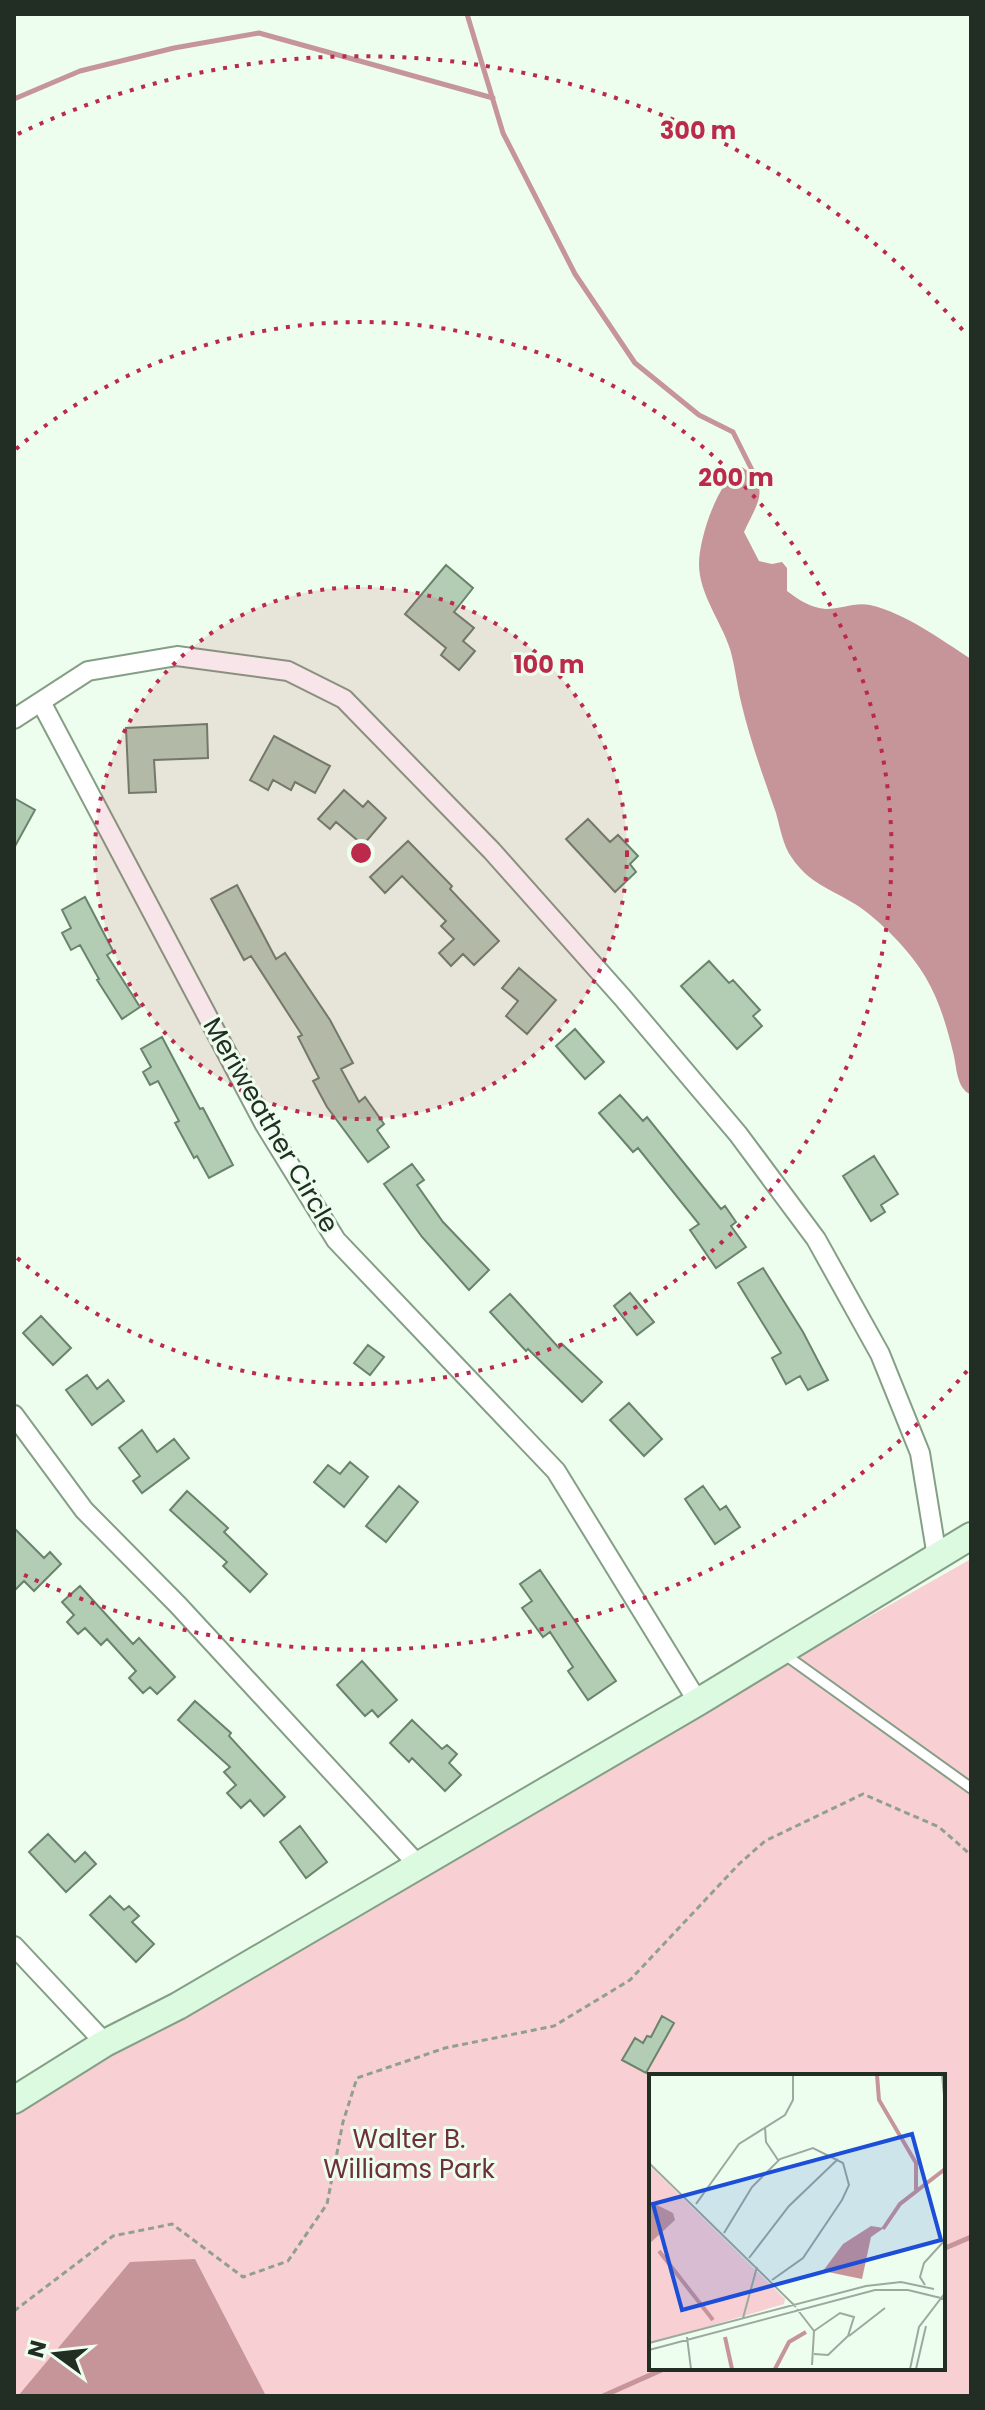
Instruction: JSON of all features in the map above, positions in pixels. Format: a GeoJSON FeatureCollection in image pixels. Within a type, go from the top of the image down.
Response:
{"type":"FeatureCollection","features":[{"type":"Feature","properties":{"kind":"main road"},"geometry":{"type":"LineString","coordinates":[[14,2100],[105,2043],[178,2006],[698,1702],[971,1536]]}},
{"type":"Feature","properties":{"kind":"street"},"geometry":{"type":"LineString","coordinates":[[14,719],[88,671],[177,656],[288,671],[344,699],[492,851],[622,997],[738,1134],[816,1239],[880,1354],[920,1453],[937,1557]]}},
{"type":"Feature","properties":{"kind":"street","name":"Meriweather Circle"},"geometry":{"type":"LineString","coordinates":[[41,702],[265,1125],[336,1240],[556,1471],[698,1702]]}},
{"type":"Feature","properties":{"kind":"street"},"geometry":{"type":"LineString","coordinates":[[14,1415],[84,1510],[178,1605],[419,1866]]}},
{"type":"Feature","properties":{"kind":"street"},"geometry":{"type":"LineString","coordinates":[[14,1946],[105,2043]]}},
{"type":"Feature","properties":{"kind":"lane"},"geometry":{"type":"LineString","coordinates":[[781,1652],[971,1788]]}},
{"type":"Feature","properties":{"kind":"path"},"geometry":{"type":"LineString","coordinates":[[14,2311],[113,2236],[172,2224],[243,2277],[288,2261],[327,2204],[343,2122],[357,2078],[445,2048],[554,2026],[630,1980],[739,1864],[765,1841],[863,1794],[939,1827],[971,1855]]}},
{"type":"Feature","properties":{"kind":"green space","name":"Walter B. Williams Park"},"geometry":{"type":"Polygon","coordinates":[[[971,1559],[971,2396],[14,2396],[14,2101],[971,1559]]]}},
{"type":"Feature","properties":{"kind":"shaded area"},"geometry":{"type":"Polygon","coordinates":[[[742,467],[751,474],[759,489],[757,505],[744,532],[759,561],[772,564],[782,562],[787,568],[787,591],[805,603],[821,608],[864,604],[884,609],[923,628],[971,659],[971,1095],[958,1079],[948,1033],[935,995],[912,958],[864,910],[806,874],[792,858],[784,842],[748,730],[730,649],[706,597],[700,575],[700,553],[706,525],[725,484],[742,467]]]}},
{"type":"Feature","properties":{"kind":"shaded area"},"geometry":{"type":"Polygon","coordinates":[[[195,2259],[266,2396],[18,2396],[130,2262],[195,2259]]]}},
{"type":"Feature","properties":{"kind":"building"},"geometry":{"type":"Polygon","coordinates":[[[446,565],[473,588],[454,612],[474,628],[463,641],[475,651],[459,670],[441,655],[446,648],[405,614],[446,565]]]}},
{"type":"Feature","properties":{"kind":"building"},"geometry":{"type":"Polygon","coordinates":[[[207,724],[208,758],[154,760],[156,792],[129,793],[126,728],[207,724]]]}},
{"type":"Feature","properties":{"kind":"building"},"geometry":{"type":"Polygon","coordinates":[[[274,736],[330,766],[315,793],[295,782],[291,790],[273,780],[268,790],[250,780],[274,736]]]}},
{"type":"Feature","properties":{"kind":"building"},"geometry":{"type":"Polygon","coordinates":[[[344,790],[363,807],[368,801],[386,818],[363,845],[336,822],[330,829],[318,819],[344,790]]]}},
{"type":"Feature","properties":{"kind":"building"},"geometry":{"type":"Polygon","coordinates":[[[14,798],[35,810],[14,848],[14,798]]]}},
{"type":"Feature","properties":{"kind":"building"},"geometry":{"type":"Polygon","coordinates":[[[588,819],[610,842],[618,835],[638,856],[630,864],[636,872],[615,892],[566,839],[588,819]]]}},
{"type":"Feature","properties":{"kind":"building"},"geometry":{"type":"Polygon","coordinates":[[[408,841],[499,941],[474,965],[463,954],[451,966],[439,953],[454,939],[441,926],[446,921],[402,876],[385,893],[370,877],[408,841]]]}},
{"type":"Feature","properties":{"kind":"building"},"geometry":{"type":"Polygon","coordinates":[[[237,885],[276,959],[285,953],[330,1020],[353,1063],[341,1069],[359,1102],[365,1097],[384,1124],[377,1130],[389,1147],[368,1162],[327,1107],[313,1081],[319,1078],[298,1037],[302,1035],[251,956],[244,960],[211,899],[237,885]]]}},
{"type":"Feature","properties":{"kind":"building"},"geometry":{"type":"Polygon","coordinates":[[[85,897],[113,951],[107,955],[140,1007],[122,1019],[97,980],[80,945],[71,950],[62,933],[71,928],[62,910],[85,897]]]}},
{"type":"Feature","properties":{"kind":"building"},"geometry":{"type":"Polygon","coordinates":[[[709,961],[729,983],[733,980],[760,1010],[753,1016],[762,1026],[737,1049],[681,986],[709,961]]]}},
{"type":"Feature","properties":{"kind":"building"},"geometry":{"type":"Polygon","coordinates":[[[519,968],[556,1000],[527,1034],[506,1016],[518,1001],[502,988],[519,968]]]}},
{"type":"Feature","properties":{"kind":"building"},"geometry":{"type":"Polygon","coordinates":[[[575,1029],[604,1062],[585,1079],[556,1046],[575,1029]]]}},
{"type":"Feature","properties":{"kind":"building"},"geometry":{"type":"Polygon","coordinates":[[[162,1037],[233,1165],[209,1178],[175,1123],[179,1121],[158,1081],[150,1085],[143,1072],[151,1067],[141,1049],[162,1037]]]}},
{"type":"Feature","properties":{"kind":"building"},"geometry":{"type":"Polygon","coordinates":[[[620,1095],[643,1121],[647,1117],[721,1209],[725,1206],[736,1222],[731,1226],[746,1247],[716,1268],[690,1230],[699,1224],[638,1148],[633,1152],[599,1113],[620,1095]]]}},
{"type":"Feature","properties":{"kind":"building"},"geometry":{"type":"Polygon","coordinates":[[[874,1156],[898,1194],[881,1205],[885,1212],[871,1221],[843,1176],[874,1156]]]}},
{"type":"Feature","properties":{"kind":"building"},"geometry":{"type":"Polygon","coordinates":[[[412,1164],[424,1180],[417,1185],[443,1222],[489,1270],[469,1290],[422,1237],[384,1184],[412,1164]]]}},
{"type":"Feature","properties":{"kind":"building"},"geometry":{"type":"Polygon","coordinates":[[[763,1268],[803,1332],[828,1380],[808,1390],[800,1376],[786,1384],[772,1358],[781,1353],[738,1283],[763,1268]]]}},
{"type":"Feature","properties":{"kind":"building"},"geometry":{"type":"Polygon","coordinates":[[[630,1293],[654,1322],[637,1335],[614,1306],[630,1293]]]}},
{"type":"Feature","properties":{"kind":"building"},"geometry":{"type":"Polygon","coordinates":[[[510,1294],[559,1348],[562,1344],[602,1382],[582,1402],[528,1349],[526,1351],[490,1312],[510,1294]]]}},
{"type":"Feature","properties":{"kind":"building"},"geometry":{"type":"Polygon","coordinates":[[[41,1316],[71,1348],[53,1365],[23,1333],[41,1316]]]}},
{"type":"Feature","properties":{"kind":"building"},"geometry":{"type":"Polygon","coordinates":[[[368,1345],[384,1357],[370,1375],[354,1363],[368,1345]]]}},
{"type":"Feature","properties":{"kind":"building"},"geometry":{"type":"Polygon","coordinates":[[[87,1375],[97,1389],[108,1380],[124,1401],[92,1425],[66,1390],[87,1375]]]}},
{"type":"Feature","properties":{"kind":"building"},"geometry":{"type":"Polygon","coordinates":[[[629,1403],[662,1439],[644,1456],[610,1420],[629,1403]]]}},
{"type":"Feature","properties":{"kind":"building"},"geometry":{"type":"Polygon","coordinates":[[[142,1430],[157,1452],[174,1439],[189,1458],[142,1493],[133,1481],[140,1476],[119,1448],[142,1430]]]}},
{"type":"Feature","properties":{"kind":"building"},"geometry":{"type":"Polygon","coordinates":[[[350,1462],[368,1477],[344,1507],[314,1482],[328,1465],[340,1474],[350,1462]]]}},
{"type":"Feature","properties":{"kind":"building"},"geometry":{"type":"Polygon","coordinates":[[[399,1486],[418,1502],[386,1542],[366,1526],[399,1486]]]}},
{"type":"Feature","properties":{"kind":"building"},"geometry":{"type":"Polygon","coordinates":[[[703,1486],[720,1510],[726,1506],[740,1527],[715,1544],[685,1499],[703,1486]]]}},
{"type":"Feature","properties":{"kind":"building"},"geometry":{"type":"Polygon","coordinates":[[[187,1491],[228,1528],[224,1532],[267,1574],[250,1592],[223,1566],[227,1562],[170,1510],[187,1491]]]}},
{"type":"Feature","properties":{"kind":"building"},"geometry":{"type":"Polygon","coordinates":[[[14,1528],[44,1558],[50,1552],[61,1564],[34,1591],[24,1581],[14,1591],[14,1528]]]}},
{"type":"Feature","properties":{"kind":"building"},"geometry":{"type":"Polygon","coordinates":[[[540,1570],[616,1681],[588,1700],[568,1671],[573,1667],[550,1632],[543,1637],[522,1608],[532,1601],[520,1584],[540,1570]]]}},
{"type":"Feature","properties":{"kind":"building"},"geometry":{"type":"Polygon","coordinates":[[[80,1586],[133,1644],[139,1638],[175,1677],[157,1694],[150,1687],[143,1693],[129,1678],[136,1671],[107,1639],[101,1645],[85,1628],[78,1634],[67,1622],[74,1615],[62,1602],[80,1586]]]}},
{"type":"Feature","properties":{"kind":"building"},"geometry":{"type":"Polygon","coordinates":[[[362,1661],[397,1700],[378,1717],[372,1710],[365,1716],[337,1685],[362,1661]]]}},
{"type":"Feature","properties":{"kind":"building"},"geometry":{"type":"Polygon","coordinates":[[[195,1701],[231,1733],[229,1736],[285,1797],[264,1816],[250,1800],[241,1808],[227,1793],[236,1785],[224,1772],[230,1767],[178,1720],[195,1701]]]}},
{"type":"Feature","properties":{"kind":"building"},"geometry":{"type":"Polygon","coordinates":[[[412,1720],[442,1749],[447,1745],[457,1754],[449,1763],[461,1775],[445,1791],[412,1758],[409,1762],[390,1743],[412,1720]]]}},
{"type":"Feature","properties":{"kind":"building"},"geometry":{"type":"Polygon","coordinates":[[[300,1826],[327,1862],[306,1878],[280,1842],[300,1826]]]}},
{"type":"Feature","properties":{"kind":"building"},"geometry":{"type":"Polygon","coordinates":[[[48,1834],[75,1862],[85,1852],[96,1864],[66,1892],[29,1852],[48,1834]]]}},
{"type":"Feature","properties":{"kind":"building"},"geometry":{"type":"Polygon","coordinates":[[[110,1896],[124,1910],[129,1906],[139,1916],[132,1922],[154,1944],[136,1962],[90,1915],[110,1896]]]}},
{"type":"Feature","properties":{"kind":"building"},"geometry":{"type":"Polygon","coordinates":[[[662,2016],[674,2023],[646,2073],[622,2060],[635,2038],[643,2043],[647,2036],[651,2037],[662,2016]]]}},
{"type":"Feature","properties":{"kind":"waterway"},"geometry":{"type":"LineString","coordinates":[[467,14],[503,133],[575,274],[635,363],[699,415],[733,432],[755,476]]}},
{"type":"Feature","properties":{"kind":"waterway"},"geometry":{"type":"LineString","coordinates":[[14,99],[80,71],[174,48],[259,33],[493,98]]}},
{"type":"Feature","properties":{"kind":"waterway"},"geometry":{"type":"LineString","coordinates":[[945,2248],[971,2237]]}},
{"type":"Feature","properties":{"kind":"waterway"},"geometry":{"type":"LineString","coordinates":[[603,2396],[662,2370]]}}]}
